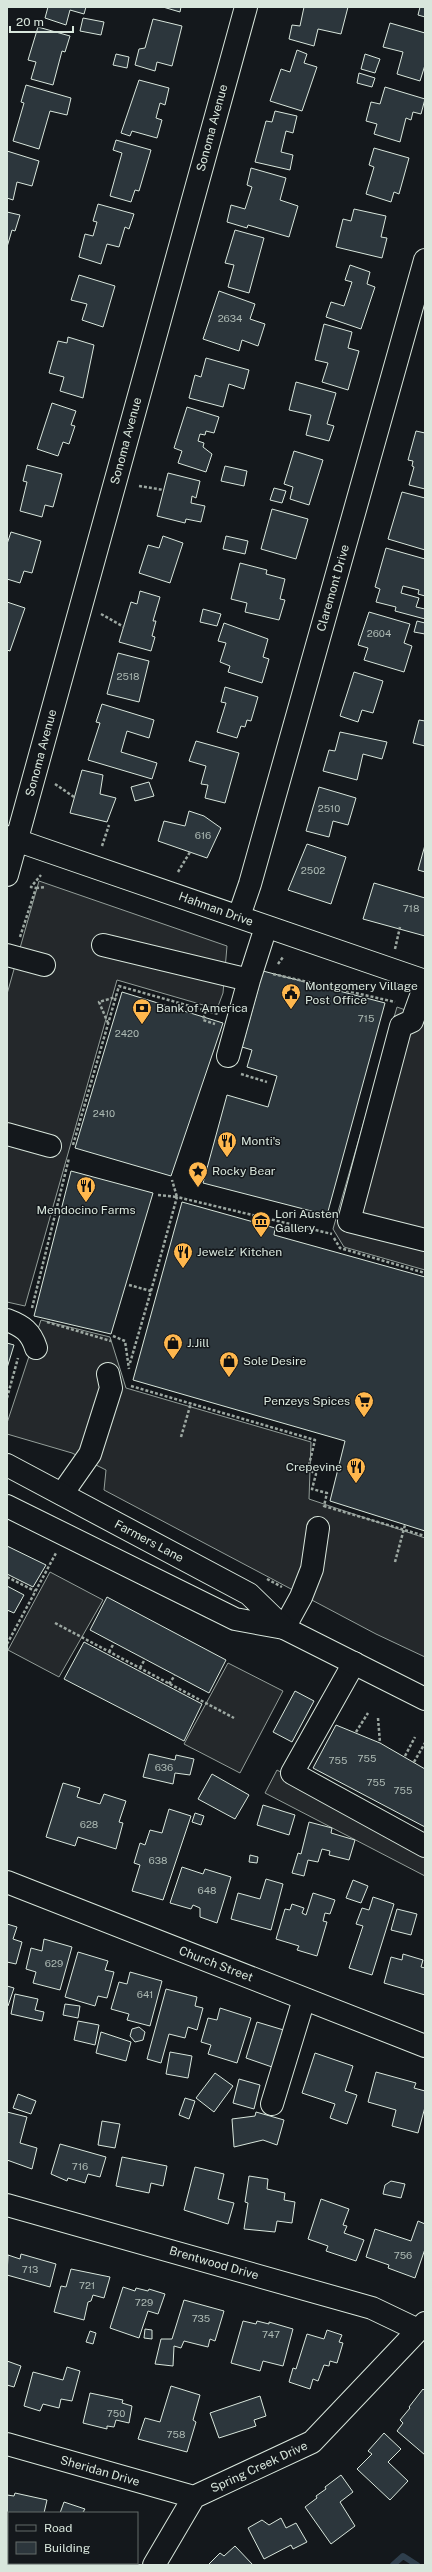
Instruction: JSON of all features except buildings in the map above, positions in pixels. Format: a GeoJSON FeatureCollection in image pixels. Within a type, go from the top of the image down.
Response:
{"type":"FeatureCollection","features":[{"type":"Feature","properties":{"kind":"street","name":"Sonoma Avenue"},"geometry":{"type":"LineString","coordinates":[[7,875],[12,839],[246,7]]}},
{"type":"Feature","properties":{"kind":"street","name":"Claremont Drive"},"geometry":{"type":"LineString","coordinates":[[239,916],[250,884],[425,260]]}},
{"type":"Feature","properties":{"kind":"street","name":"Hahman Drive"},"geometry":{"type":"LineString","coordinates":[[12,839],[425,981]]}},
{"type":"Feature","properties":{"kind":"street"},"geometry":{"type":"LineString","coordinates":[[233,1064],[259,981],[266,927]]}},
{"type":"Feature","properties":{"kind":"street"},"geometry":{"type":"LineString","coordinates":[[103,945],[259,981]]}},
{"type":"Feature","properties":{"kind":"street"},"geometry":{"type":"LineString","coordinates":[[10,956],[44,965]]}},
{"type":"Feature","properties":{"kind":"street"},"geometry":{"type":"LineString","coordinates":[[425,985],[418,1023],[401,1026],[341,1228],[396,1233],[425,1240]]}},
{"type":"Feature","properties":{"kind":"street"},"geometry":{"type":"LineString","coordinates":[[7,1134],[50,1146]]}},
{"type":"Feature","properties":{"kind":"street"},"geometry":{"type":"LineString","coordinates":[[7,1320],[24,1327],[33,1338],[36,1348]]}},
{"type":"Feature","properties":{"kind":"street"},"geometry":{"type":"LineString","coordinates":[[62,1494],[90,1454],[96,1431],[111,1388],[108,1374]]}},
{"type":"Feature","properties":{"kind":"street","name":"Farmers Lane"},"geometry":{"type":"LineString","coordinates":[[7,1465],[249,1594],[284,1628]]}},
{"type":"Feature","properties":{"kind":"street","name":"Farmers Lane"},"geometry":{"type":"LineString","coordinates":[[7,1506],[235,1619],[284,1628],[425,1699]]}},
{"type":"Feature","properties":{"kind":"street"},"geometry":{"type":"LineString","coordinates":[[284,1628],[301,1597],[312,1569],[318,1528]]}},
{"type":"Feature","properties":{"kind":"street"},"geometry":{"type":"LineString","coordinates":[[354,1663],[292,1773],[425,1846]]}},
{"type":"Feature","properties":{"kind":"street","name":"Church Street"},"geometry":{"type":"LineString","coordinates":[[7,1882],[425,2046]]}},
{"type":"Feature","properties":{"kind":"street"},"geometry":{"type":"LineString","coordinates":[[272,2104],[304,1999]]}},
{"type":"Feature","properties":{"kind":"street","name":"Brentwood Drive"},"geometry":{"type":"LineString","coordinates":[[7,2205],[372,2308],[422,2326]]}},
{"type":"Feature","properties":{"kind":"street","name":"Spring Creek Drive"},"geometry":{"type":"LineString","coordinates":[[194,2497],[312,2442],[422,2326]]}},
{"type":"Feature","properties":{"kind":"street","name":"Sheridan Drive"},"geometry":{"type":"LineString","coordinates":[[7,2444],[194,2497]]}},
{"type":"Feature","properties":{"kind":"street"},"geometry":{"type":"LineString","coordinates":[[154,2565],[194,2497]]}},
{"type":"Feature","properties":{"kind":"path"},"geometry":{"type":"LineString","coordinates":[[139,486],[164,490]]}},
{"type":"Feature","properties":{"kind":"path"},"geometry":{"type":"LineString","coordinates":[[100,614],[124,627]]}},
{"type":"Feature","properties":{"kind":"path"},"geometry":{"type":"LineString","coordinates":[[54,784],[74,797]]}},
{"type":"Feature","properties":{"kind":"path"},"geometry":{"type":"LineString","coordinates":[[102,846],[108,825]]}},
{"type":"Feature","properties":{"kind":"path"},"geometry":{"type":"LineString","coordinates":[[178,872],[190,852]]}},
{"type":"Feature","properties":{"kind":"path"},"geometry":{"type":"LineString","coordinates":[[41,875],[31,887],[46,887]]}},
{"type":"Feature","properties":{"kind":"path"},"geometry":{"type":"LineString","coordinates":[[10,956],[36,888]]}},
{"type":"Feature","properties":{"kind":"path"},"geometry":{"type":"LineString","coordinates":[[259,981],[272,974],[396,1002]]}},
{"type":"Feature","properties":{"kind":"path"},"geometry":{"type":"LineString","coordinates":[[32,1309],[71,1151],[119,986],[220,1015]]}},
{"type":"Feature","properties":{"kind":"path"},"geometry":{"type":"LineString","coordinates":[[108,1024],[99,1002],[116,997]]}},
{"type":"Feature","properties":{"kind":"path"},"geometry":{"type":"LineString","coordinates":[[208,1006],[203,1020],[216,1024]]}},
{"type":"Feature","properties":{"kind":"path"},"geometry":{"type":"LineString","coordinates":[[233,1064],[267,1082]]}},
{"type":"Feature","properties":{"kind":"path"},"geometry":{"type":"LineString","coordinates":[[129,1371],[177,1197],[172,1180]]}},
{"type":"Feature","properties":{"kind":"path"},"geometry":{"type":"LineString","coordinates":[[158,1195],[177,1197],[341,1228]]}},
{"type":"Feature","properties":{"kind":"path"},"geometry":{"type":"LineString","coordinates":[[129,1285],[151,1291]]}},
{"type":"Feature","properties":{"kind":"path"},"geometry":{"type":"LineString","coordinates":[[41,1320],[111,1341]]}},
{"type":"Feature","properties":{"kind":"path"},"geometry":{"type":"LineString","coordinates":[[113,1336],[125,1341],[130,1364]]}},
{"type":"Feature","properties":{"kind":"path"},"geometry":{"type":"LineString","coordinates":[[7,1398],[14,1372]]}},
{"type":"Feature","properties":{"kind":"path"},"geometry":{"type":"LineString","coordinates":[[126,1384],[315,1440],[308,1470],[316,1474],[312,1489],[327,1494],[324,1506],[425,1536]]}},
{"type":"Feature","properties":{"kind":"path"},"geometry":{"type":"LineString","coordinates":[[181,1437],[191,1404]]}},
{"type":"Feature","properties":{"kind":"path"},"geometry":{"type":"LineString","coordinates":[[395,1562],[405,1525]]}},
{"type":"Feature","properties":{"kind":"path"},"geometry":{"type":"LineString","coordinates":[[7,1644],[57,1551]]}},
{"type":"Feature","properties":{"kind":"path"},"geometry":{"type":"LineString","coordinates":[[7,1577],[35,1591]]}},
{"type":"Feature","properties":{"kind":"path"},"geometry":{"type":"LineString","coordinates":[[55,1623],[234,1718]]}},
{"type":"Feature","properties":{"kind":"path"},"geometry":{"type":"LineString","coordinates":[[110,1652],[114,1643]]}},
{"type":"Feature","properties":{"kind":"path"},"geometry":{"type":"LineString","coordinates":[[140,1668],[145,1659]]}},
{"type":"Feature","properties":{"kind":"path"},"geometry":{"type":"LineString","coordinates":[[169,1684],[175,1675]]}},
{"type":"Feature","properties":{"kind":"path"},"geometry":{"type":"LineString","coordinates":[[356,1732],[368,1713]]}},
{"type":"Feature","properties":{"kind":"path"},"geometry":{"type":"LineString","coordinates":[[378,1718],[380,1743]]}},
{"type":"Feature","properties":{"kind":"path"},"geometry":{"type":"LineString","coordinates":[[405,1756],[415,1737]]}},
{"type":"Feature","properties":{"kind":"path"},"geometry":{"type":"LineString","coordinates":[[414,1762],[425,1743]]}},
{"type":"Feature","properties":{"kind":"shaded area"},"geometry":{"type":"Polygon","coordinates":[[[39,881],[227,946],[223,993],[217,1009],[117,980],[25,1306],[7,1302],[7,994],[39,881]]]}},
{"type":"Feature","properties":{"kind":"shaded area"},"geometry":{"type":"Polygon","coordinates":[[[397,1007],[425,1017],[425,1270],[344,1247],[333,1229],[397,1007]]]}},
{"type":"Feature","properties":{"kind":"shaded area"},"geometry":{"type":"Polygon","coordinates":[[[41,1320],[110,1337],[126,1388],[311,1442],[309,1499],[425,1538],[425,1657],[376,1634],[104,1490],[106,1470],[72,1453],[7,1434],[7,1423],[41,1320]]]}},
{"type":"Feature","properties":{"kind":"shaded area"},"geometry":{"type":"Polygon","coordinates":[[[50,1572],[103,1600],[59,1677],[8,1650],[50,1572]]]}},
{"type":"Feature","properties":{"kind":"shaded area"},"geometry":{"type":"Polygon","coordinates":[[[228,1663],[283,1691],[240,1773],[184,1744],[228,1663]]]}},
{"type":"Feature","properties":{"kind":"shaded area"},"geometry":{"type":"Polygon","coordinates":[[[277,1770],[425,1851],[425,1876],[265,1793],[277,1770]]]}},
{"type":"Feature","properties":{"kind":"waterway"},"geometry":{"type":"LineString","coordinates":[[393,2565],[403,2556],[417,2565]]}},
{"type":"Feature","properties":{"kind":"place","name":"Montgomery Village Post Office"},"geometry":{"type":"Point","coordinates":[291,1010]}},
{"type":"Feature","properties":{"kind":"place","name":"Bank of America"},"geometry":{"type":"Point","coordinates":[142,1025]}},
{"type":"Feature","properties":{"kind":"place","name":"Monti's"},"geometry":{"type":"Point","coordinates":[227,1158]}},
{"type":"Feature","properties":{"kind":"place","name":"Rocky Bear"},"geometry":{"type":"Point","coordinates":[198,1188]}},
{"type":"Feature","properties":{"kind":"place","name":"Mendocino Farms"},"geometry":{"type":"Point","coordinates":[86,1203]}},
{"type":"Feature","properties":{"kind":"place","name":"Lori Austen Gallery"},"geometry":{"type":"Point","coordinates":[261,1238]}},
{"type":"Feature","properties":{"kind":"place","name":"Jewelz' Kitchen"},"geometry":{"type":"Point","coordinates":[183,1269]}},
{"type":"Feature","properties":{"kind":"place","name":"J.Jill"},"geometry":{"type":"Point","coordinates":[173,1360]}},
{"type":"Feature","properties":{"kind":"place","name":"Sole Desire"},"geometry":{"type":"Point","coordinates":[229,1378]}},
{"type":"Feature","properties":{"kind":"place","name":"Penzeys Spices"},"geometry":{"type":"Point","coordinates":[364,1418]}},
{"type":"Feature","properties":{"kind":"place","name":"Crepevine"},"geometry":{"type":"Point","coordinates":[356,1484]}}]}
